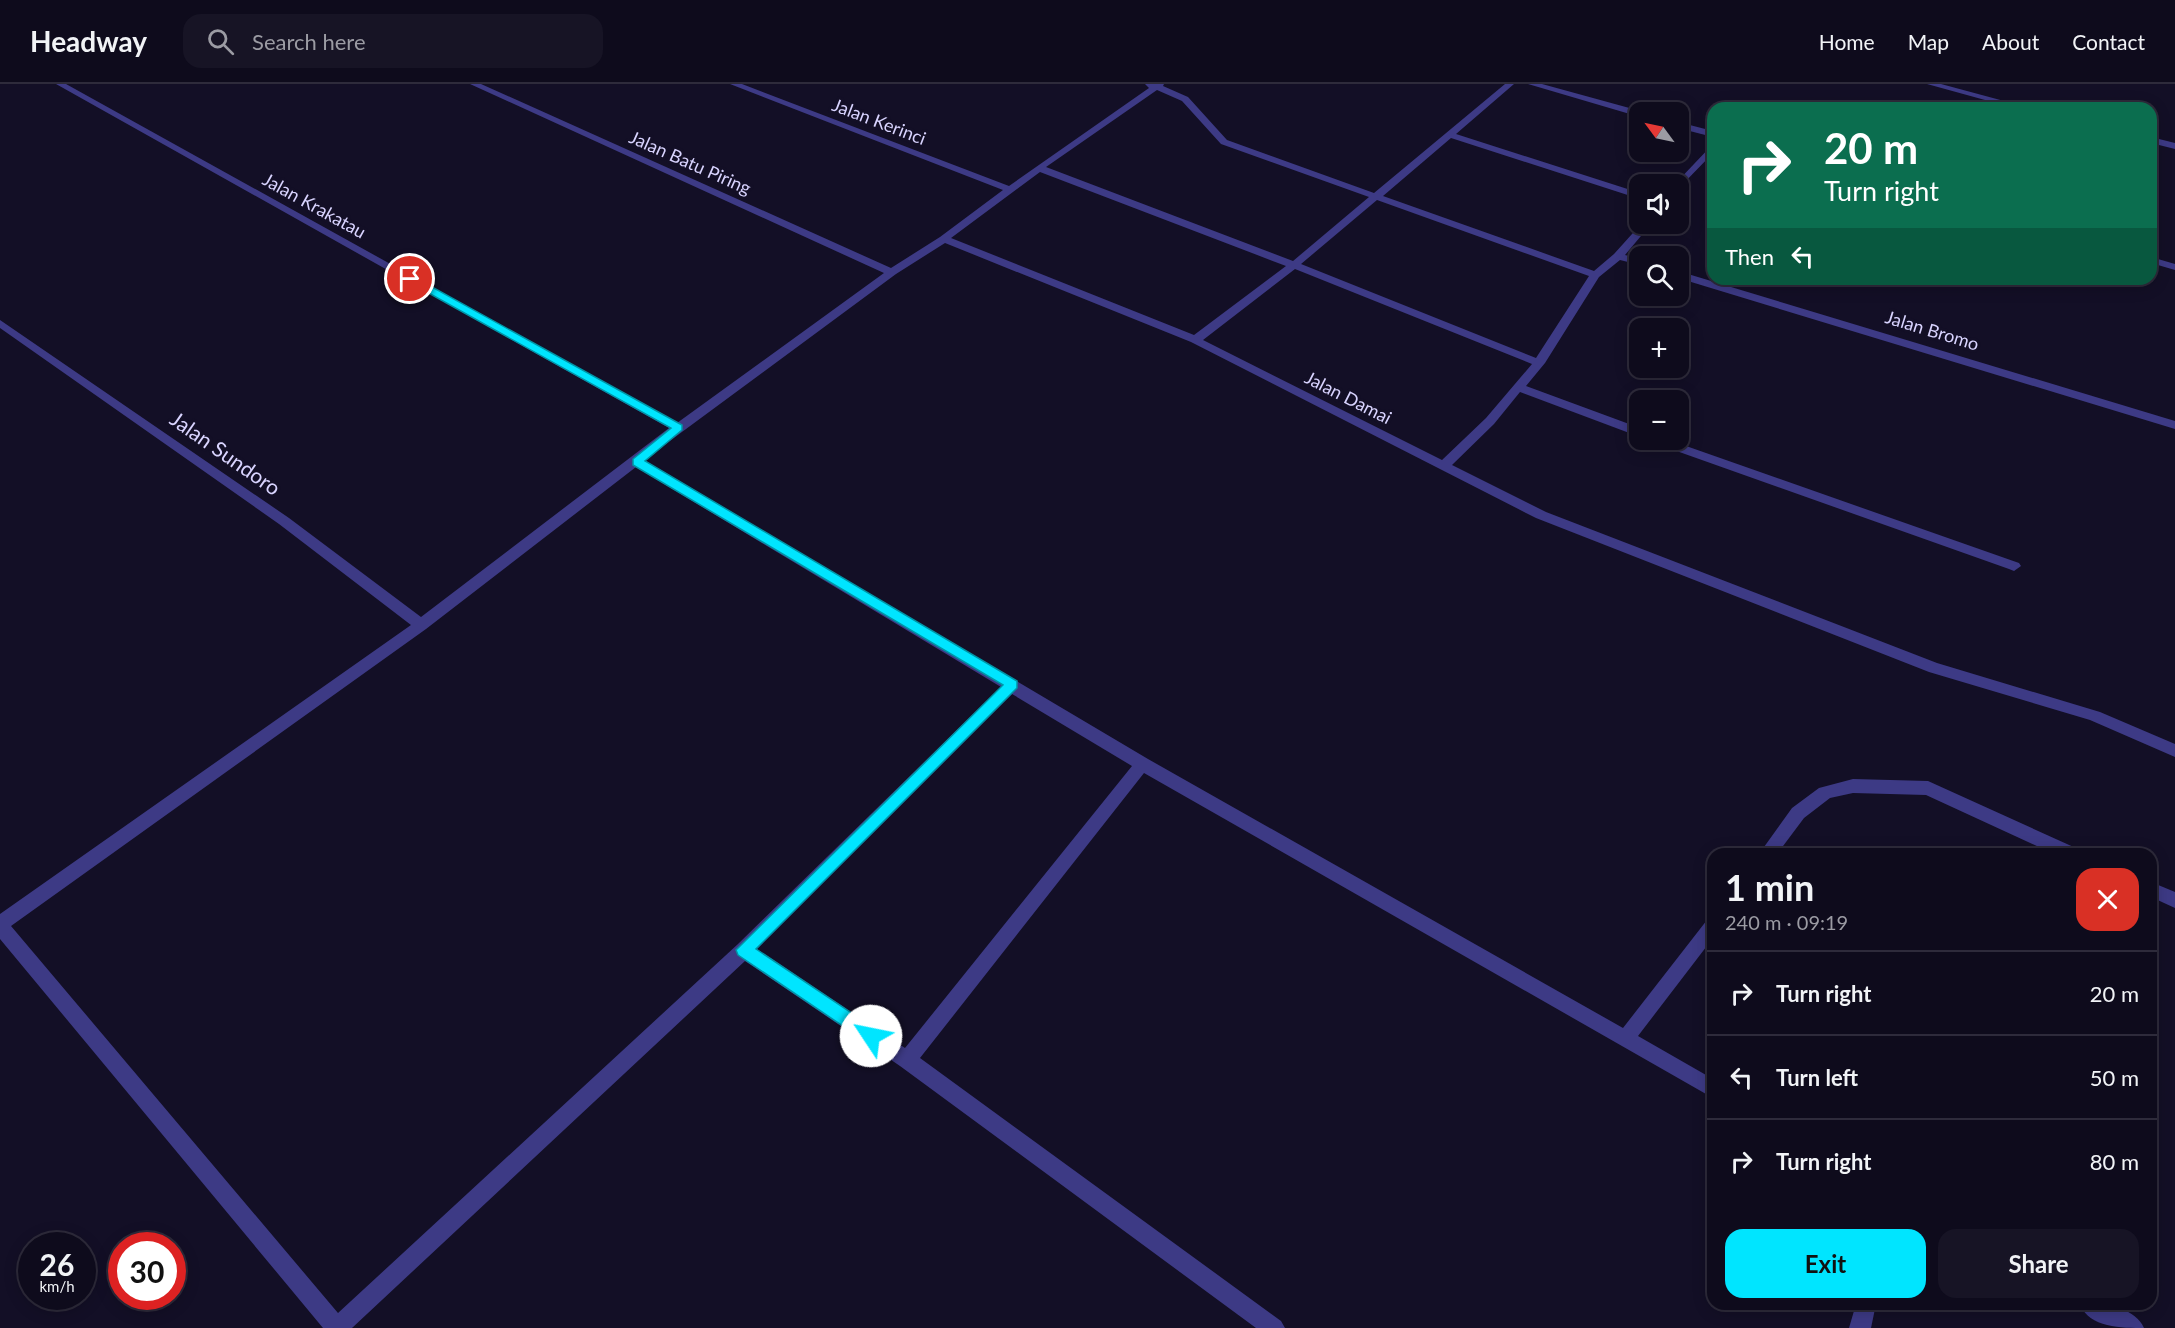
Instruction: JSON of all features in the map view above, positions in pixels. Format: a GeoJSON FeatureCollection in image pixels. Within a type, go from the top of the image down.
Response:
{"type":"FeatureCollection","features":[{"type":"Feature","properties":{"kind":"street","name":"Jalan Krakatau"},"geometry":{"type":"LineString","coordinates":[[60,84],[678,428]]}},
{"type":"Feature","properties":{"kind":"street","name":"Jalan Batu Piring"},"geometry":{"type":"LineString","coordinates":[[474,84],[892,272]]}},
{"type":"Feature","properties":{"kind":"street","name":"Jalan Kerinci"},"geometry":{"type":"LineString","coordinates":[[734,84],[1012,190]]}},
{"type":"Feature","properties":{"kind":"street"},"geometry":{"type":"LineString","coordinates":[[1195,340],[1294,265],[1510,84]]}},
{"type":"Feature","properties":{"kind":"street"},"geometry":{"type":"LineString","coordinates":[[1532,84],[1629,111]]}},
{"type":"Feature","properties":{"kind":"street"},"geometry":{"type":"LineString","coordinates":[[1931,84],[2002,102]]}},
{"type":"Feature","properties":{"kind":"street"},"geometry":{"type":"LineString","coordinates":[[1012,684],[744,950],[337,1328],[0,925],[421,625],[637,462],[678,428],[892,272],[944,239],[1012,190],[1154,85],[1187,100],[1214,135],[1224,142],[1595,275]]}},
{"type":"Feature","properties":{"kind":"street"},"geometry":{"type":"LineString","coordinates":[[1689,128],[1707,132]]}},
{"type":"Feature","properties":{"kind":"street"},"geometry":{"type":"LineString","coordinates":[[1450,135],[1629,192]]}},
{"type":"Feature","properties":{"kind":"street"},"geometry":{"type":"LineString","coordinates":[[2157,142],[2175,146]]}},
{"type":"Feature","properties":{"kind":"street"},"geometry":{"type":"LineString","coordinates":[[1689,174],[1707,154]]}},
{"type":"Feature","properties":{"kind":"street"},"geometry":{"type":"LineString","coordinates":[[1039,168],[1294,265],[1539,363]]}},
{"type":"Feature","properties":{"kind":"street"},"geometry":{"type":"LineString","coordinates":[[1442,467],[1490,421],[1539,363],[1595,275],[1618,256],[1637,234]]}},
{"type":"Feature","properties":{"kind":"street","name":"Jalan Damai"},"geometry":{"type":"LineString","coordinates":[[944,239],[1195,340],[1541,516],[1912,660],[2084,712],[2175,751]]}},
{"type":"Feature","properties":{"kind":"street"},"geometry":{"type":"LineString","coordinates":[[1618,256],[1629,259]]}},
{"type":"Feature","properties":{"kind":"street"},"geometry":{"type":"LineString","coordinates":[[2157,262],[2175,267]]}},
{"type":"Feature","properties":{"kind":"street","name":"Jalan Bromo"},"geometry":{"type":"LineString","coordinates":[[1689,277],[1707,283]]}},
{"type":"Feature","properties":{"kind":"street","name":"Jalan Bromo"},"geometry":{"type":"LineString","coordinates":[[1714,285],[2175,425]]}},
{"type":"Feature","properties":{"kind":"street","name":"Jalan Sundoro"},"geometry":{"type":"LineString","coordinates":[[0,323],[284,520],[421,625]]}},
{"type":"Feature","properties":{"kind":"street"},"geometry":{"type":"LineString","coordinates":[[1517,387],[1629,429]]}},
{"type":"Feature","properties":{"kind":"street"},"geometry":{"type":"LineString","coordinates":[[1687,450],[2014,566]]}},
{"type":"Feature","properties":{"kind":"street"},"geometry":{"type":"LineString","coordinates":[[637,462],[1012,684],[1142,764],[1707,1086]]}},
{"type":"Feature","properties":{"kind":"street"},"geometry":{"type":"LineString","coordinates":[[907,1060],[1142,764]]}},
{"type":"Feature","properties":{"kind":"street"},"geometry":{"type":"LineString","coordinates":[[1772,848],[1798,813],[1825,793],[1853,786],[1928,788],[2059,848]]}},
{"type":"Feature","properties":{"kind":"street"},"geometry":{"type":"LineString","coordinates":[[2157,892],[2175,900]]}},
{"type":"Feature","properties":{"kind":"street"},"geometry":{"type":"LineString","coordinates":[[1625,1039],[1707,932]]}},
{"type":"Feature","properties":{"kind":"street"},"geometry":{"type":"LineString","coordinates":[[744,950],[907,1060],[1274,1328]]}},
{"type":"Feature","properties":{"kind":"street"},"geometry":{"type":"LineString","coordinates":[[1860,1328],[1864,1310]]}},
{"type":"Feature","properties":{"kind":"street"},"geometry":{"type":"LineString","coordinates":[[2101,1310],[2133,1328]]}},
{"type":"Feature","properties":{"kind":"route"},"geometry":{"type":"LineString","coordinates":[[410,279],[678,428],[637,462],[1012,684],[744,950],[871,1036]]}}]}
